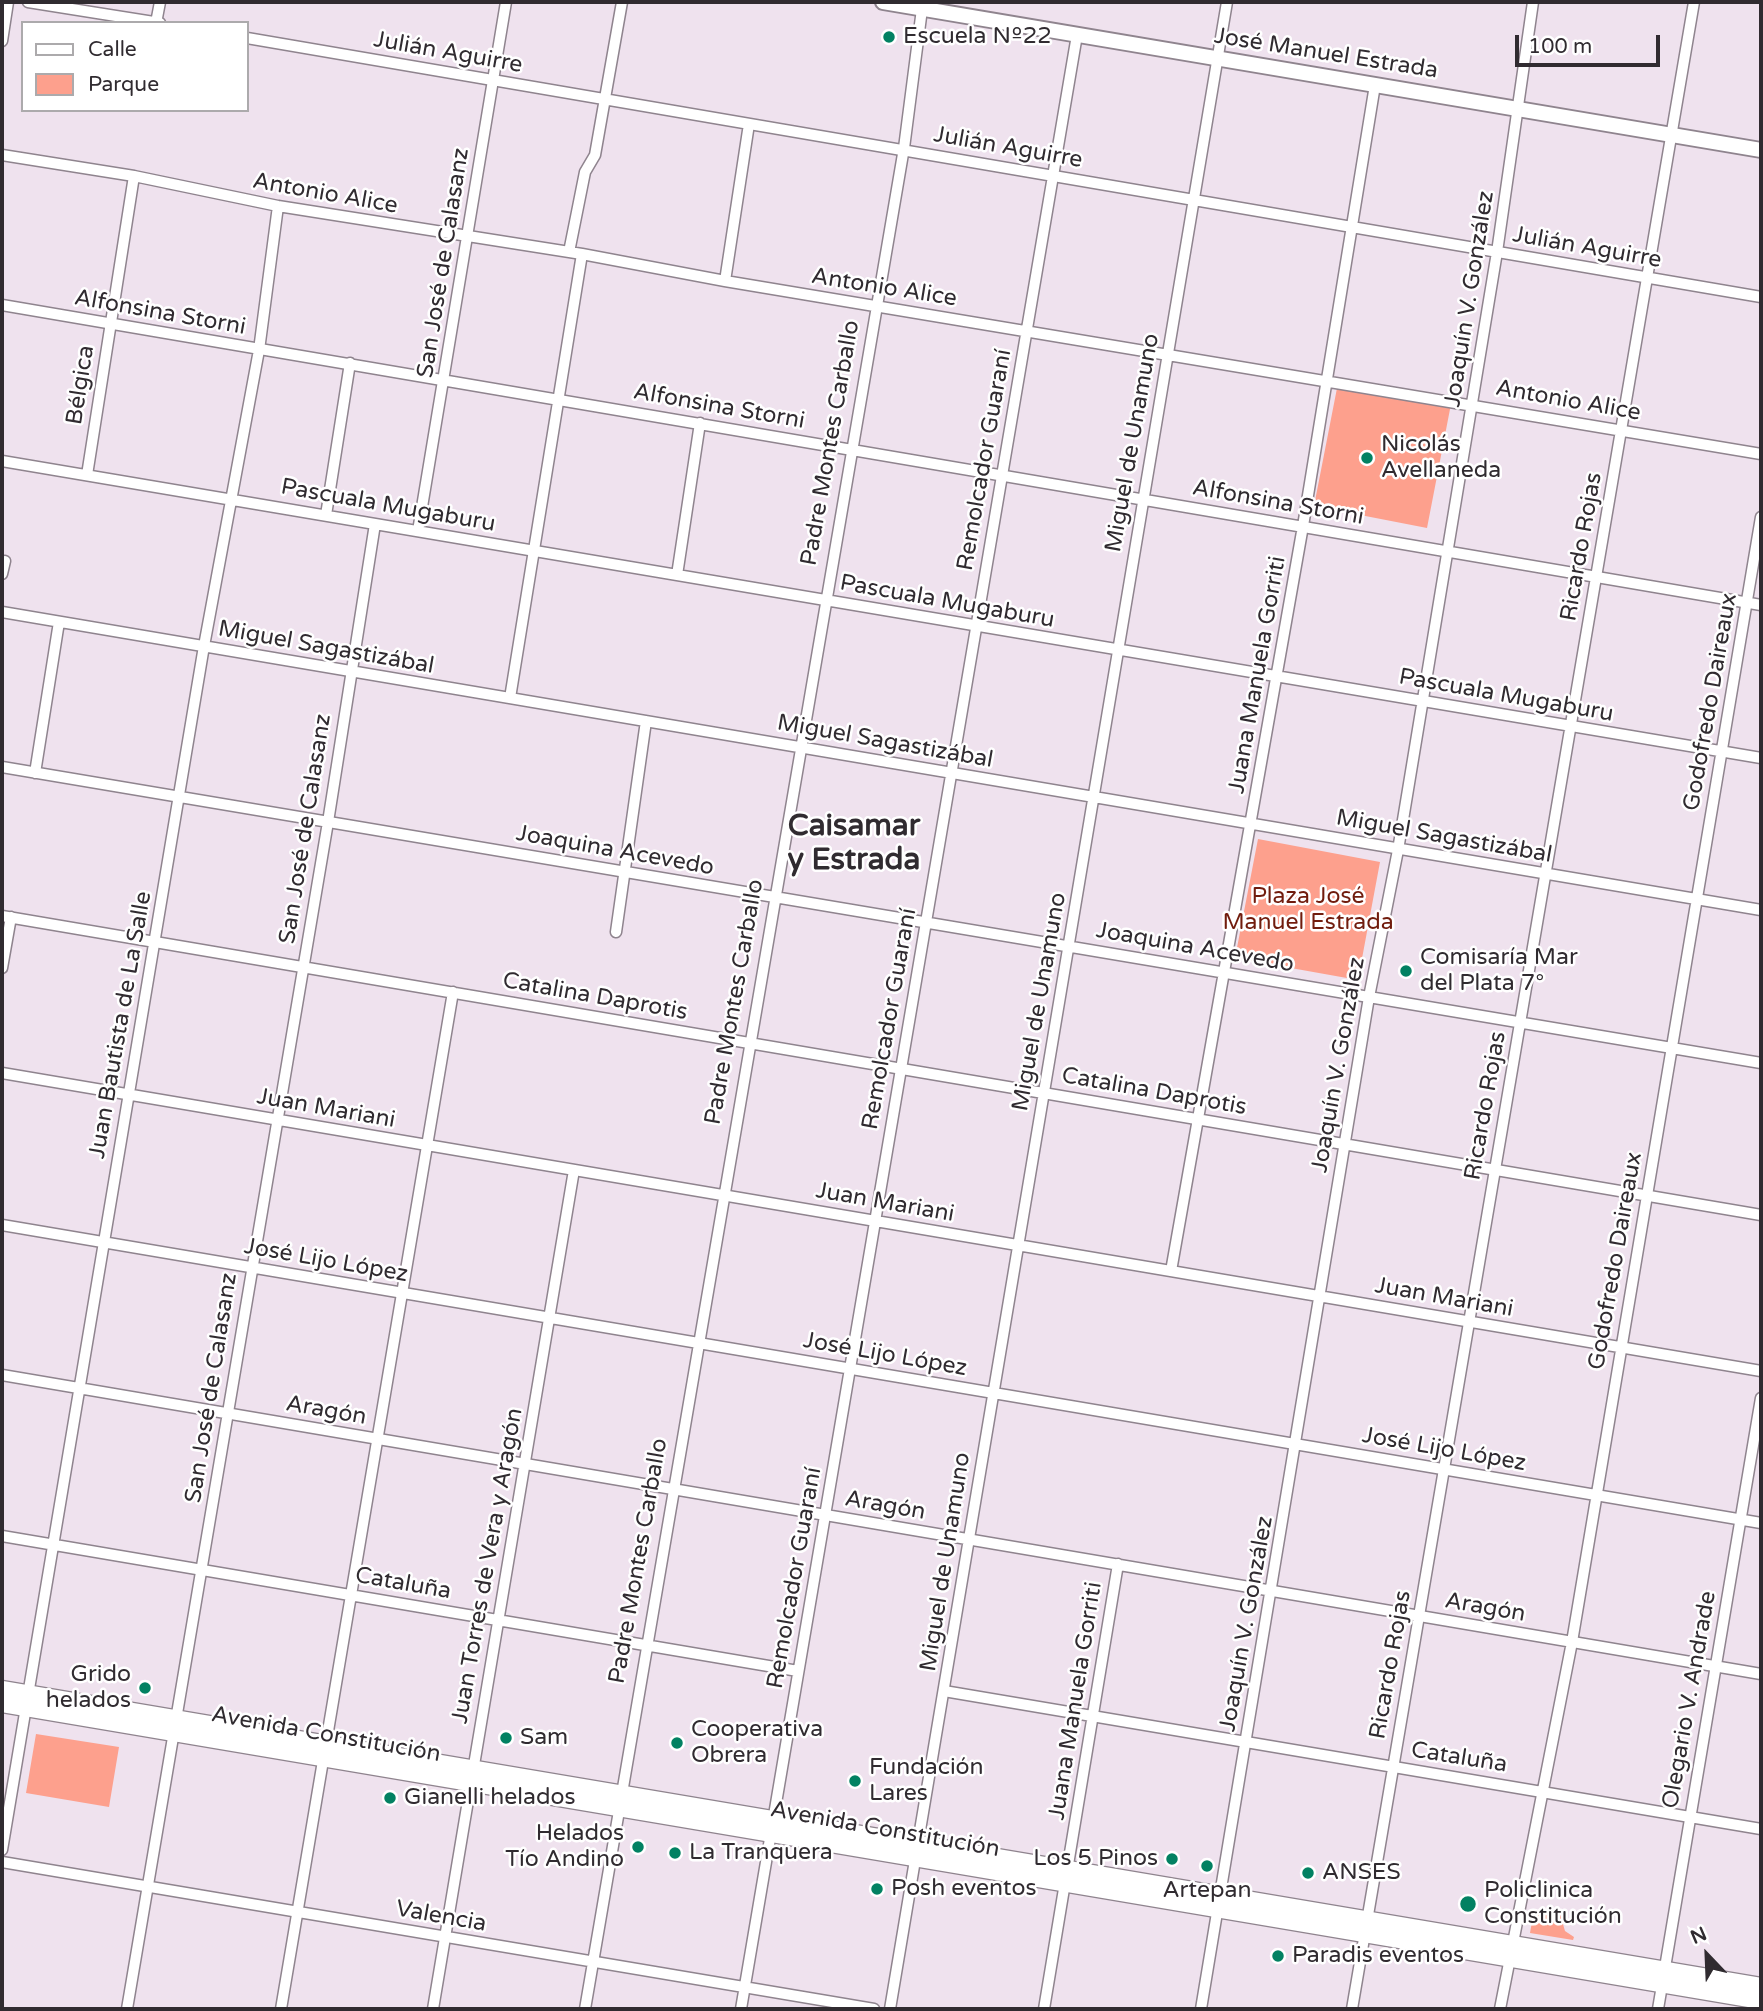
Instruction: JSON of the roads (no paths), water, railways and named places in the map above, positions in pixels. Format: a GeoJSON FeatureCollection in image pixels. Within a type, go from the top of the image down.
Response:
{"type":"FeatureCollection","features":[{"type":"Feature","properties":{"kind":"main road","name":"José Manuel Estrada"},"geometry":{"type":"LineString","coordinates":[[883,2],[922,5],[1077,35],[1761,150]]}},
{"type":"Feature","properties":{"kind":"main road","name":"Avenida Constitución"},"geometry":{"type":"LineString","coordinates":[[2,1689],[27,1701]]}},
{"type":"Feature","properties":{"kind":"main road","name":"Avenida Constitución"},"geometry":{"type":"LineString","coordinates":[[2,1703],[27,1701],[1511,1951],[1663,1977],[1761,2001]]}},
{"type":"Feature","properties":{"kind":"main road","name":"Avenida Constitución"},"geometry":{"type":"LineString","coordinates":[[1663,1977],[1761,1986]]}},
{"type":"Feature","properties":{"kind":"street"},"geometry":{"type":"LineString","coordinates":[[2,41],[8,2]]}},
{"type":"Feature","properties":{"kind":"street"},"geometry":{"type":"LineString","coordinates":[[28,2],[146,21]]}},
{"type":"Feature","properties":{"kind":"street"},"geometry":{"type":"LineString","coordinates":[[158,21],[160,2]]}},
{"type":"Feature","properties":{"kind":"street","name":"San José de Calasanz"},"geometry":{"type":"LineString","coordinates":[[418,531],[506,2]]}},
{"type":"Feature","properties":{"kind":"street"},"geometry":{"type":"LineString","coordinates":[[569,252],[584,172],[595,155],[622,2]]}},
{"type":"Feature","properties":{"kind":"street","name":"Miguel de Unamuno"},"geometry":{"type":"LineString","coordinates":[[890,2009],[1227,2]]}},
{"type":"Feature","properties":{"kind":"street","name":"Joaquín V. González"},"geometry":{"type":"LineString","coordinates":[[1201,2009],[1273,1591],[1369,997],[1398,850],[1472,404],[1519,109],[1533,2]]}},
{"type":"Feature","properties":{"kind":"street","name":"Ricardo Rojas"},"geometry":{"type":"LineString","coordinates":[[1352,2009],[1694,2]]}},
{"type":"Feature","properties":{"kind":"street","name":"Padre Montes Carballo"},"geometry":{"type":"LineString","coordinates":[[585,2009],[904,148],[922,5]]}},
{"type":"Feature","properties":{"kind":"street","name":"Remolcador Guaraní"},"geometry":{"type":"LineString","coordinates":[[741,2009],[1077,35]]}},
{"type":"Feature","properties":{"kind":"street","name":"Julián Aguirre"},"geometry":{"type":"LineString","coordinates":[[248,38],[904,148],[1761,297]]}},
{"type":"Feature","properties":{"kind":"street","name":"Juana Manuela Gorriti"},"geometry":{"type":"LineString","coordinates":[[1171,1271],[1328,381],[1375,85]]}},
{"type":"Feature","properties":{"kind":"street"},"geometry":{"type":"LineString","coordinates":[[725,281],[749,124]]}},
{"type":"Feature","properties":{"kind":"street","name":"Antonio Alice"},"geometry":{"type":"LineString","coordinates":[[2,155],[134,176],[278,206],[467,238],[582,254],[725,281],[1761,453]]}},
{"type":"Feature","properties":{"kind":"street","name":"Bélgica"},"geometry":{"type":"LineString","coordinates":[[87,475],[134,176]]}},
{"type":"Feature","properties":{"kind":"street","name":"Juan Bautista de La Salle"},"geometry":{"type":"LineString","coordinates":[[2,1850],[204,646],[258,350],[278,206]]}},
{"type":"Feature","properties":{"kind":"street"},"geometry":{"type":"LineString","coordinates":[[510,698],[582,254]]}},
{"type":"Feature","properties":{"kind":"street","name":"Alfonsina Storni"},"geometry":{"type":"LineString","coordinates":[[2,305],[1761,605]]}},
{"type":"Feature","properties":{"kind":"street"},"geometry":{"type":"LineString","coordinates":[[326,515],[350,363]]}},
{"type":"Feature","properties":{"kind":"street"},"geometry":{"type":"LineString","coordinates":[[677,575],[700,423]]}},
{"type":"Feature","properties":{"kind":"street","name":"Pascuala Mugaburu"},"geometry":{"type":"LineString","coordinates":[[2,461],[1761,758]]}},
{"type":"Feature","properties":{"kind":"street","name":"Godofredo Daireaux"},"geometry":{"type":"LineString","coordinates":[[1500,2009],[1572,1642],[1761,517]]}},
{"type":"Feature","properties":{"kind":"street","name":"San José de Calasanz"},"geometry":{"type":"LineString","coordinates":[[127,2009],[328,822],[375,524]]}},
{"type":"Feature","properties":{"kind":"street"},"geometry":{"type":"LineString","coordinates":[[2,575],[5,561]]}},
{"type":"Feature","properties":{"kind":"street","name":"Miguel Sagastizábal"},"geometry":{"type":"LineString","coordinates":[[2,612],[1761,911]]}},
{"type":"Feature","properties":{"kind":"street"},"geometry":{"type":"LineString","coordinates":[[35,773],[59,622]]}},
{"type":"Feature","properties":{"kind":"street"},"geometry":{"type":"LineString","coordinates":[[616,932],[646,721]]}},
{"type":"Feature","properties":{"kind":"street","name":"Joaquina Acevedo"},"geometry":{"type":"LineString","coordinates":[[2,767],[1761,1063]]}},
{"type":"Feature","properties":{"kind":"street"},"geometry":{"type":"LineString","coordinates":[[2,968],[6,916]]}},
{"type":"Feature","properties":{"kind":"street","name":"Catalina Daprotis"},"geometry":{"type":"LineString","coordinates":[[6,916],[1761,1215]]}},
{"type":"Feature","properties":{"kind":"street"},"geometry":{"type":"LineString","coordinates":[[281,2009],[453,992]]}},
{"type":"Feature","properties":{"kind":"street","name":"Juan Mariani"},"geometry":{"type":"LineString","coordinates":[[2,1073],[1761,1371]]}},
{"type":"Feature","properties":{"kind":"street","name":"Juan Torres de Vera y Aragón"},"geometry":{"type":"LineString","coordinates":[[433,2009],[575,1170]]}},
{"type":"Feature","properties":{"kind":"street","name":"José Lijo López"},"geometry":{"type":"LineString","coordinates":[[2,1225],[1761,1523]]}},
{"type":"Feature","properties":{"kind":"street","name":"Aragón"},"geometry":{"type":"LineString","coordinates":[[2,1375],[1761,1674]]}},
{"type":"Feature","properties":{"kind":"street","name":"Olegario V. Andrade"},"geometry":{"type":"LineString","coordinates":[[1658,2009],[1761,1398]]}},
{"type":"Feature","properties":{"kind":"street","name":"Cataluña"},"geometry":{"type":"LineString","coordinates":[[2,1536],[798,1671]]}},
{"type":"Feature","properties":{"kind":"street","name":"Juana Manuela Gorriti"},"geometry":{"type":"LineString","coordinates":[[1044,2009],[1118,1564]]}},
{"type":"Feature","properties":{"kind":"street","name":"Cataluña"},"geometry":{"type":"LineString","coordinates":[[944,1691],[1761,1829]]}},
{"type":"Feature","properties":{"kind":"street","name":"Valencia"},"geometry":{"type":"LineString","coordinates":[[2,1862],[874,2009]]}},
{"type":"Feature","properties":{"kind":"place","name":"Escuela Nº22"},"geometry":{"type":"Point","coordinates":[889,37]}},
{"type":"Feature","properties":{"kind":"place","name":"Nicolás Avellaneda"},"geometry":{"type":"Point","coordinates":[1367,458]}},
{"type":"Feature","properties":{"kind":"place","name":"Comisaría Mar del Plata 7°"},"geometry":{"type":"Point","coordinates":[1406,971]}},
{"type":"Feature","properties":{"kind":"place","name":"Grido helados"},"geometry":{"type":"Point","coordinates":[145,1688]}},
{"type":"Feature","properties":{"kind":"place","name":"Sam"},"geometry":{"type":"Point","coordinates":[506,1738]}},
{"type":"Feature","properties":{"kind":"place","name":"Cooperativa Obrera"},"geometry":{"type":"Point","coordinates":[677,1743]}},
{"type":"Feature","properties":{"kind":"place","name":"Fundación Lares"},"geometry":{"type":"Point","coordinates":[855,1781]}},
{"type":"Feature","properties":{"kind":"place","name":"Gianelli helados"},"geometry":{"type":"Point","coordinates":[390,1798]}},
{"type":"Feature","properties":{"kind":"place","name":"Helados Tío Andino"},"geometry":{"type":"Point","coordinates":[638,1847]}},
{"type":"Feature","properties":{"kind":"place","name":"La Tranquera"},"geometry":{"type":"Point","coordinates":[675,1853]}},
{"type":"Feature","properties":{"kind":"place","name":"Los 5 Pinos"},"geometry":{"type":"Point","coordinates":[1172,1859]}},
{"type":"Feature","properties":{"kind":"place","name":"Artepan"},"geometry":{"type":"Point","coordinates":[1207,1866]}},
{"type":"Feature","properties":{"kind":"place","name":"ANSES"},"geometry":{"type":"Point","coordinates":[1308,1873]}},
{"type":"Feature","properties":{"kind":"place","name":"Posh eventos"},"geometry":{"type":"Point","coordinates":[877,1889]}},
{"type":"Feature","properties":{"kind":"place","name":"Policlinica Constitución"},"geometry":{"type":"Point","coordinates":[1468,1904]}},
{"type":"Feature","properties":{"kind":"place","name":"Paradis eventos"},"geometry":{"type":"Point","coordinates":[1278,1956]}},
{"type":"Feature","properties":{"kind":"district","name":"Caisamar y Estrada"},"geometry":{"type":"Point","coordinates":[854,844]}},
{"type":"Feature","properties":{"kind":"park label","name":"Plaza José Manuel Estrada"},"geometry":{"type":"Point","coordinates":[1308,910]}}]}
